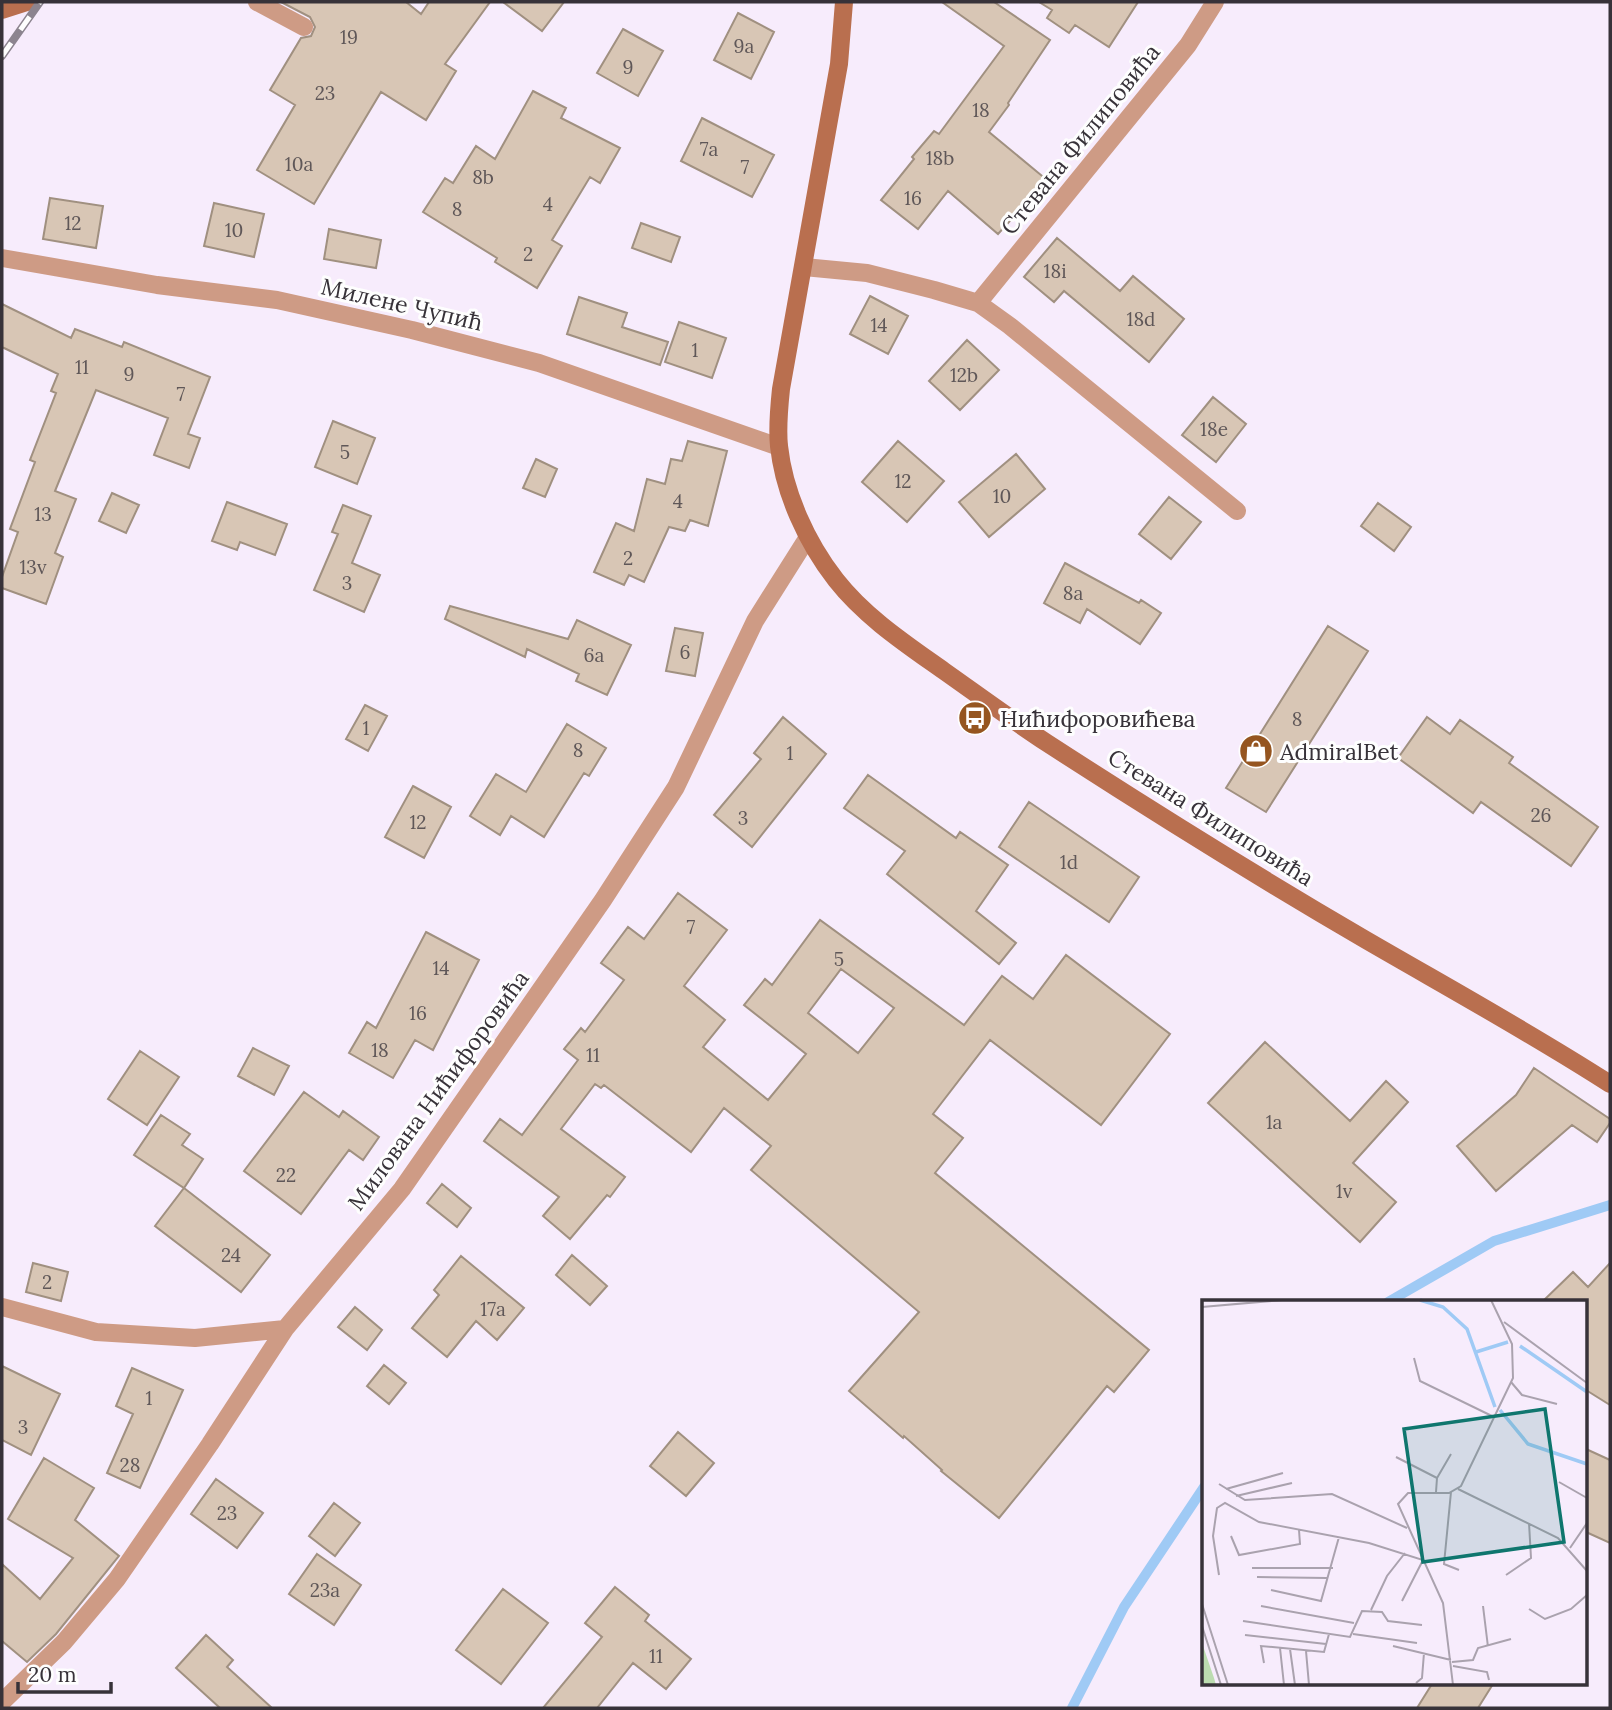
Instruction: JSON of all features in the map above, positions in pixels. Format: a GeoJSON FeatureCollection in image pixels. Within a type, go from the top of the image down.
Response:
{"type":"FeatureCollection","features":[{"type":"Feature","properties":{"kind":"main road"},"geometry":{"type":"LineString","coordinates":[[2,10],[26,2]]}},
{"type":"Feature","properties":{"kind":"main road","name":"Стевана Филиповића"},"geometry":{"type":"LineString","coordinates":[[844,2],[839,64],[781,389],[778,420],[779,447],[786,481],[808,537],[837,580],[876,621],[1019,724],[1220,854],[1609,1081]]}},
{"type":"Feature","properties":{"kind":"street"},"geometry":{"type":"LineString","coordinates":[[257,2],[304,27]]}},
{"type":"Feature","properties":{"kind":"street","name":"Стевана Филиповића"},"geometry":{"type":"LineString","coordinates":[[978,303],[1188,45],[1215,2]]}},
{"type":"Feature","properties":{"kind":"street","name":"Милене Чупић"},"geometry":{"type":"LineString","coordinates":[[2,258],[133,281],[277,300],[412,330],[539,363],[779,447]]}},
{"type":"Feature","properties":{"kind":"street"},"geometry":{"type":"LineString","coordinates":[[804,267],[867,274],[978,303],[1010,326],[1237,511]]}},
{"type":"Feature","properties":{"kind":"street","name":"Милована Нићифоровића"},"geometry":{"type":"LineString","coordinates":[[2,1702],[64,1642],[117,1579],[285,1329],[402,1189],[603,900],[676,787],[755,621],[808,537]]}},
{"type":"Feature","properties":{"kind":"street"},"geometry":{"type":"LineString","coordinates":[[2,1307],[96,1332],[195,1338],[285,1329]]}},
{"type":"Feature","properties":{"kind":"building"},"geometry":{"type":"Polygon","coordinates":[[[281,2],[406,2],[421,14],[429,2],[490,2],[445,64],[456,71],[426,120],[381,92],[314,204],[257,170],[295,105],[270,90],[301,38],[311,36],[315,27],[310,17],[281,2]]]}},
{"type":"Feature","properties":{"kind":"building"},"geometry":{"type":"Polygon","coordinates":[[[503,2],[564,2],[542,31],[503,2]]]}},
{"type":"Feature","properties":{"kind":"building"},"geometry":{"type":"Polygon","coordinates":[[[942,2],[994,2],[1050,40],[989,132],[1047,180],[998,234],[948,191],[918,229],[881,200],[934,131],[939,134],[1004,46],[942,2]]]}},
{"type":"Feature","properties":{"kind":"building"},"geometry":{"type":"Polygon","coordinates":[[[1039,2],[1138,2],[1109,47],[1075,25],[1069,33],[1047,18],[1052,10],[1039,2]]]}},
{"type":"Feature","properties":{"kind":"building"},"geometry":{"type":"Polygon","coordinates":[[[738,13],[774,32],[751,79],[714,60],[738,13]]]}},
{"type":"Feature","properties":{"kind":"building"},"geometry":{"type":"Polygon","coordinates":[[[623,29],[663,51],[638,96],[597,73],[623,29]]]}},
{"type":"Feature","properties":{"kind":"building"},"geometry":{"type":"Polygon","coordinates":[[[533,91],[566,108],[561,118],[620,148],[600,183],[590,177],[552,240],[562,246],[537,288],[495,262],[497,258],[423,212],[445,178],[453,183],[476,146],[495,159],[533,91]]]}},
{"type":"Feature","properties":{"kind":"building"},"geometry":{"type":"Polygon","coordinates":[[[702,118],[774,155],[752,197],[681,161],[702,118]]]}},
{"type":"Feature","properties":{"kind":"building"},"geometry":{"type":"Polygon","coordinates":[[[50,198],[103,206],[96,248],[43,239],[50,198]]]}},
{"type":"Feature","properties":{"kind":"building"},"geometry":{"type":"Polygon","coordinates":[[[214,203],[264,214],[254,257],[204,246],[214,203]]]}},
{"type":"Feature","properties":{"kind":"building"},"geometry":{"type":"Polygon","coordinates":[[[641,223],[680,237],[671,262],[632,248],[641,223]]]}},
{"type":"Feature","properties":{"kind":"building"},"geometry":{"type":"Polygon","coordinates":[[[329,229],[381,240],[376,268],[324,259],[329,229]]]}},
{"type":"Feature","properties":{"kind":"building"},"geometry":{"type":"Polygon","coordinates":[[[1057,238],[1120,291],[1133,276],[1184,319],[1149,362],[1064,291],[1054,302],[1024,277],[1057,238]]]}},
{"type":"Feature","properties":{"kind":"building"},"geometry":{"type":"Polygon","coordinates":[[[870,296],[908,316],[888,354],[850,334],[870,296]]]}},
{"type":"Feature","properties":{"kind":"building"},"geometry":{"type":"Polygon","coordinates":[[[579,297],[627,313],[622,327],[668,342],[660,365],[567,334],[579,297]]]}},
{"type":"Feature","properties":{"kind":"building"},"geometry":{"type":"Polygon","coordinates":[[[2,304],[71,338],[75,329],[122,347],[124,342],[210,377],[188,434],[200,438],[189,468],[154,455],[168,418],[96,390],[55,491],[76,499],[55,553],[63,557],[46,604],[2,588],[2,577],[18,532],[10,529],[35,462],[30,460],[56,393],[51,391],[58,374],[2,347],[2,304]]]}},
{"type":"Feature","properties":{"kind":"building"},"geometry":{"type":"Polygon","coordinates":[[[679,322],[726,338],[712,378],[665,362],[679,322]]]}},
{"type":"Feature","properties":{"kind":"building"},"geometry":{"type":"Polygon","coordinates":[[[967,340],[999,370],[960,410],[929,381],[967,340]]]}},
{"type":"Feature","properties":{"kind":"building"},"geometry":{"type":"Polygon","coordinates":[[[1213,397],[1246,424],[1216,462],[1182,435],[1213,397]]]}},
{"type":"Feature","properties":{"kind":"building"},"geometry":{"type":"Polygon","coordinates":[[[333,421],[375,438],[357,484],[315,467],[333,421]]]}},
{"type":"Feature","properties":{"kind":"building"},"geometry":{"type":"Polygon","coordinates":[[[688,441],[727,451],[708,526],[690,520],[685,531],[669,527],[644,582],[629,575],[624,585],[594,572],[616,523],[634,531],[647,479],[665,484],[671,459],[682,461],[688,441]]]}},
{"type":"Feature","properties":{"kind":"building"},"geometry":{"type":"Polygon","coordinates":[[[898,441],[944,481],[907,522],[862,482],[898,441]]]}},
{"type":"Feature","properties":{"kind":"building"},"geometry":{"type":"Polygon","coordinates":[[[1016,454],[1045,489],[989,537],[959,502],[1016,454]]]}},
{"type":"Feature","properties":{"kind":"building"},"geometry":{"type":"Polygon","coordinates":[[[536,459],[557,469],[545,497],[523,488],[536,459]]]}},
{"type":"Feature","properties":{"kind":"building"},"geometry":{"type":"Polygon","coordinates":[[[112,493],[139,505],[126,533],[99,521],[112,493]]]}},
{"type":"Feature","properties":{"kind":"building"},"geometry":{"type":"Polygon","coordinates":[[[1169,497],[1201,522],[1171,559],[1139,534],[1169,497]]]}},
{"type":"Feature","properties":{"kind":"building"},"geometry":{"type":"Polygon","coordinates":[[[227,502],[287,524],[275,555],[240,542],[237,550],[212,541],[227,502]]]}},
{"type":"Feature","properties":{"kind":"building"},"geometry":{"type":"Polygon","coordinates":[[[1378,503],[1411,527],[1394,551],[1361,526],[1378,503]]]}},
{"type":"Feature","properties":{"kind":"building"},"geometry":{"type":"Polygon","coordinates":[[[343,505],[371,516],[352,563],[380,575],[364,612],[314,590],[338,534],[332,532],[343,505]]]}},
{"type":"Feature","properties":{"kind":"building"},"geometry":{"type":"Polygon","coordinates":[[[1065,563],[1139,603],[1141,600],[1161,613],[1140,644],[1087,609],[1080,623],[1044,603],[1065,563]]]}},
{"type":"Feature","properties":{"kind":"building"},"geometry":{"type":"Polygon","coordinates":[[[450,606],[568,639],[577,620],[631,645],[607,695],[576,681],[579,674],[527,649],[525,657],[445,619],[450,606]]]}},
{"type":"Feature","properties":{"kind":"building"},"geometry":{"type":"Polygon","coordinates":[[[1328,626],[1368,651],[1266,812],[1226,788],[1328,626]]]}},
{"type":"Feature","properties":{"kind":"building"},"geometry":{"type":"Polygon","coordinates":[[[675,628],[703,633],[695,676],[666,671],[675,628]]]}},
{"type":"Feature","properties":{"kind":"building"},"geometry":{"type":"Polygon","coordinates":[[[365,705],[387,716],[368,751],[346,739],[365,705]]]}},
{"type":"Feature","properties":{"kind":"building"},"geometry":{"type":"Polygon","coordinates":[[[783,717],[826,754],[752,847],[714,815],[761,759],[754,753],[783,717]]]}},
{"type":"Feature","properties":{"kind":"building"},"geometry":{"type":"Polygon","coordinates":[[[1427,717],[1450,734],[1460,720],[1513,757],[1509,763],[1598,827],[1571,866],[1481,802],[1473,813],[1398,758],[1427,717]]]}},
{"type":"Feature","properties":{"kind":"building"},"geometry":{"type":"Polygon","coordinates":[[[567,724],[606,748],[589,776],[584,773],[544,837],[511,816],[500,835],[470,816],[496,774],[526,792],[567,724]]]}},
{"type":"Feature","properties":{"kind":"building"},"geometry":{"type":"Polygon","coordinates":[[[868,775],[956,838],[960,832],[1008,865],[976,911],[1016,943],[999,964],[887,874],[905,851],[844,808],[868,775]]]}},
{"type":"Feature","properties":{"kind":"building"},"geometry":{"type":"Polygon","coordinates":[[[413,786],[451,807],[424,858],[385,837],[413,786]]]}},
{"type":"Feature","properties":{"kind":"building"},"geometry":{"type":"Polygon","coordinates":[[[1029,802],[1139,877],[1109,922],[999,847],[1029,802]]]}},
{"type":"Feature","properties":{"kind":"building"},"geometry":{"type":"Polygon","coordinates":[[[678,893],[727,930],[684,986],[725,1020],[703,1047],[768,1100],[806,1054],[744,1005],[765,979],[772,985],[820,920],[964,1025],[1002,976],[1033,999],[1066,955],[1170,1034],[1101,1125],[990,1040],[933,1114],[963,1138],[935,1173],[1149,1350],[1114,1392],[1107,1386],[999,1518],[849,1391],[919,1312],[751,1170],[771,1146],[724,1108],[691,1152],[604,1085],[601,1088],[595,1084],[561,1129],[625,1177],[570,1239],[543,1216],[559,1197],[484,1141],[500,1119],[522,1135],[578,1060],[564,1049],[581,1028],[585,1032],[624,980],[601,963],[628,927],[644,939],[678,893]],[[841,969],[808,1013],[858,1053],[894,1008],[841,969]]]}},
{"type":"Feature","properties":{"kind":"building"},"geometry":{"type":"Polygon","coordinates":[[[426,932],[479,960],[433,1050],[415,1040],[393,1078],[349,1053],[367,1022],[376,1028],[426,932]]]}},
{"type":"Feature","properties":{"kind":"building"},"geometry":{"type":"Polygon","coordinates":[[[1265,1042],[1350,1121],[1386,1081],[1408,1102],[1353,1163],[1396,1202],[1360,1242],[1208,1103],[1265,1042]]]}},
{"type":"Feature","properties":{"kind":"building"},"geometry":{"type":"Polygon","coordinates":[[[253,1048],[289,1066],[274,1095],[238,1076],[253,1048]]]}},
{"type":"Feature","properties":{"kind":"building"},"geometry":{"type":"Polygon","coordinates":[[[140,1051],[179,1077],[147,1125],[108,1099],[140,1051]]]}},
{"type":"Feature","properties":{"kind":"building"},"geometry":{"type":"Polygon","coordinates":[[[1534,1068],[1610,1119],[1610,1123],[1597,1142],[1572,1125],[1496,1191],[1457,1146],[1516,1095],[1534,1068]]]}},
{"type":"Feature","properties":{"kind":"building"},"geometry":{"type":"Polygon","coordinates":[[[304,1092],[339,1117],[343,1111],[379,1137],[363,1160],[349,1150],[301,1214],[244,1171],[304,1092]]]}},
{"type":"Feature","properties":{"kind":"building"},"geometry":{"type":"Polygon","coordinates":[[[161,1115],[190,1134],[182,1145],[203,1159],[184,1188],[134,1155],[161,1115]]]}},
{"type":"Feature","properties":{"kind":"building"},"geometry":{"type":"Polygon","coordinates":[[[442,1184],[471,1208],[457,1227],[427,1203],[442,1184]]]}},
{"type":"Feature","properties":{"kind":"building"},"geometry":{"type":"Polygon","coordinates":[[[184,1188],[270,1255],[241,1292],[155,1226],[184,1188]]]}},
{"type":"Feature","properties":{"kind":"building"},"geometry":{"type":"Polygon","coordinates":[[[572,1255],[607,1286],[590,1305],[556,1275],[572,1255]]]}},
{"type":"Feature","properties":{"kind":"building"},"geometry":{"type":"Polygon","coordinates":[[[461,1256],[524,1308],[497,1340],[476,1321],[447,1357],[412,1328],[439,1295],[434,1290],[461,1256]]]}},
{"type":"Feature","properties":{"kind":"building"},"geometry":{"type":"Polygon","coordinates":[[[33,1263],[68,1272],[61,1301],[26,1292],[33,1263]]]}},
{"type":"Feature","properties":{"kind":"building"},"geometry":{"type":"Polygon","coordinates":[[[1610,1263],[1610,1405],[1588,1391],[1588,1300],[1544,1300],[1573,1272],[1588,1287],[1610,1263]]]}},
{"type":"Feature","properties":{"kind":"building"},"geometry":{"type":"Polygon","coordinates":[[[355,1307],[382,1330],[367,1350],[338,1327],[355,1307]]]}},
{"type":"Feature","properties":{"kind":"building"},"geometry":{"type":"Polygon","coordinates":[[[384,1365],[406,1383],[389,1404],[367,1386],[384,1365]]]}},
{"type":"Feature","properties":{"kind":"building"},"geometry":{"type":"Polygon","coordinates":[[[2,1366],[60,1394],[31,1455],[2,1440],[2,1366]]]}},
{"type":"Feature","properties":{"kind":"building"},"geometry":{"type":"Polygon","coordinates":[[[132,1368],[183,1390],[140,1488],[107,1473],[133,1414],[116,1406],[132,1368]]]}},
{"type":"Feature","properties":{"kind":"building"},"geometry":{"type":"Polygon","coordinates":[[[678,1432],[714,1463],[686,1496],[650,1466],[678,1432]]]}},
{"type":"Feature","properties":{"kind":"building"},"geometry":{"type":"Polygon","coordinates":[[[1588,1450],[1610,1460],[1610,1543],[1588,1533],[1588,1450]]]}},
{"type":"Feature","properties":{"kind":"building"},"geometry":{"type":"Polygon","coordinates":[[[44,1458],[94,1488],[75,1520],[119,1556],[56,1634],[27,1662],[2,1641],[2,1564],[40,1599],[73,1558],[8,1519],[44,1458]]]}},
{"type":"Feature","properties":{"kind":"building"},"geometry":{"type":"Polygon","coordinates":[[[216,1479],[263,1513],[237,1548],[191,1514],[216,1479]]]}},
{"type":"Feature","properties":{"kind":"building"},"geometry":{"type":"Polygon","coordinates":[[[334,1503],[360,1523],[335,1556],[309,1536],[334,1503]]]}},
{"type":"Feature","properties":{"kind":"building"},"geometry":{"type":"Polygon","coordinates":[[[317,1554],[361,1585],[334,1625],[289,1594],[317,1554]]]}},
{"type":"Feature","properties":{"kind":"building"},"geometry":{"type":"Polygon","coordinates":[[[615,1587],[649,1615],[645,1621],[691,1659],[666,1689],[633,1663],[597,1708],[543,1708],[602,1637],[585,1623],[615,1587]]]}},
{"type":"Feature","properties":{"kind":"building"},"geometry":{"type":"Polygon","coordinates":[[[503,1589],[548,1623],[501,1684],[456,1650],[503,1589]]]}},
{"type":"Feature","properties":{"kind":"building"},"geometry":{"type":"Polygon","coordinates":[[[206,1635],[233,1660],[227,1667],[272,1708],[220,1708],[176,1668],[206,1635]]]}},
{"type":"Feature","properties":{"kind":"building"},"geometry":{"type":"Polygon","coordinates":[[[1431,1686],[1492,1686],[1478,1708],[1417,1708],[1431,1686]]]}},
{"type":"Feature","properties":{"kind":"waterway"},"geometry":{"type":"LineString","coordinates":[[1391,1300],[1494,1241],[1610,1205]]}},
{"type":"Feature","properties":{"kind":"waterway"},"geometry":{"type":"LineString","coordinates":[[1072,1708],[1124,1607],[1202,1490]]}},
{"type":"Feature","properties":{"kind":"railway"},"geometry":{"type":"LineString","coordinates":[[2,56],[40,2]]}},
{"type":"Feature","properties":{"kind":"place","name":"Нићифоровићева"},"geometry":{"type":"Point","coordinates":[975,718]}},
{"type":"Feature","properties":{"kind":"place","name":"AdmiralBet"},"geometry":{"type":"Point","coordinates":[1256,751]}}]}
